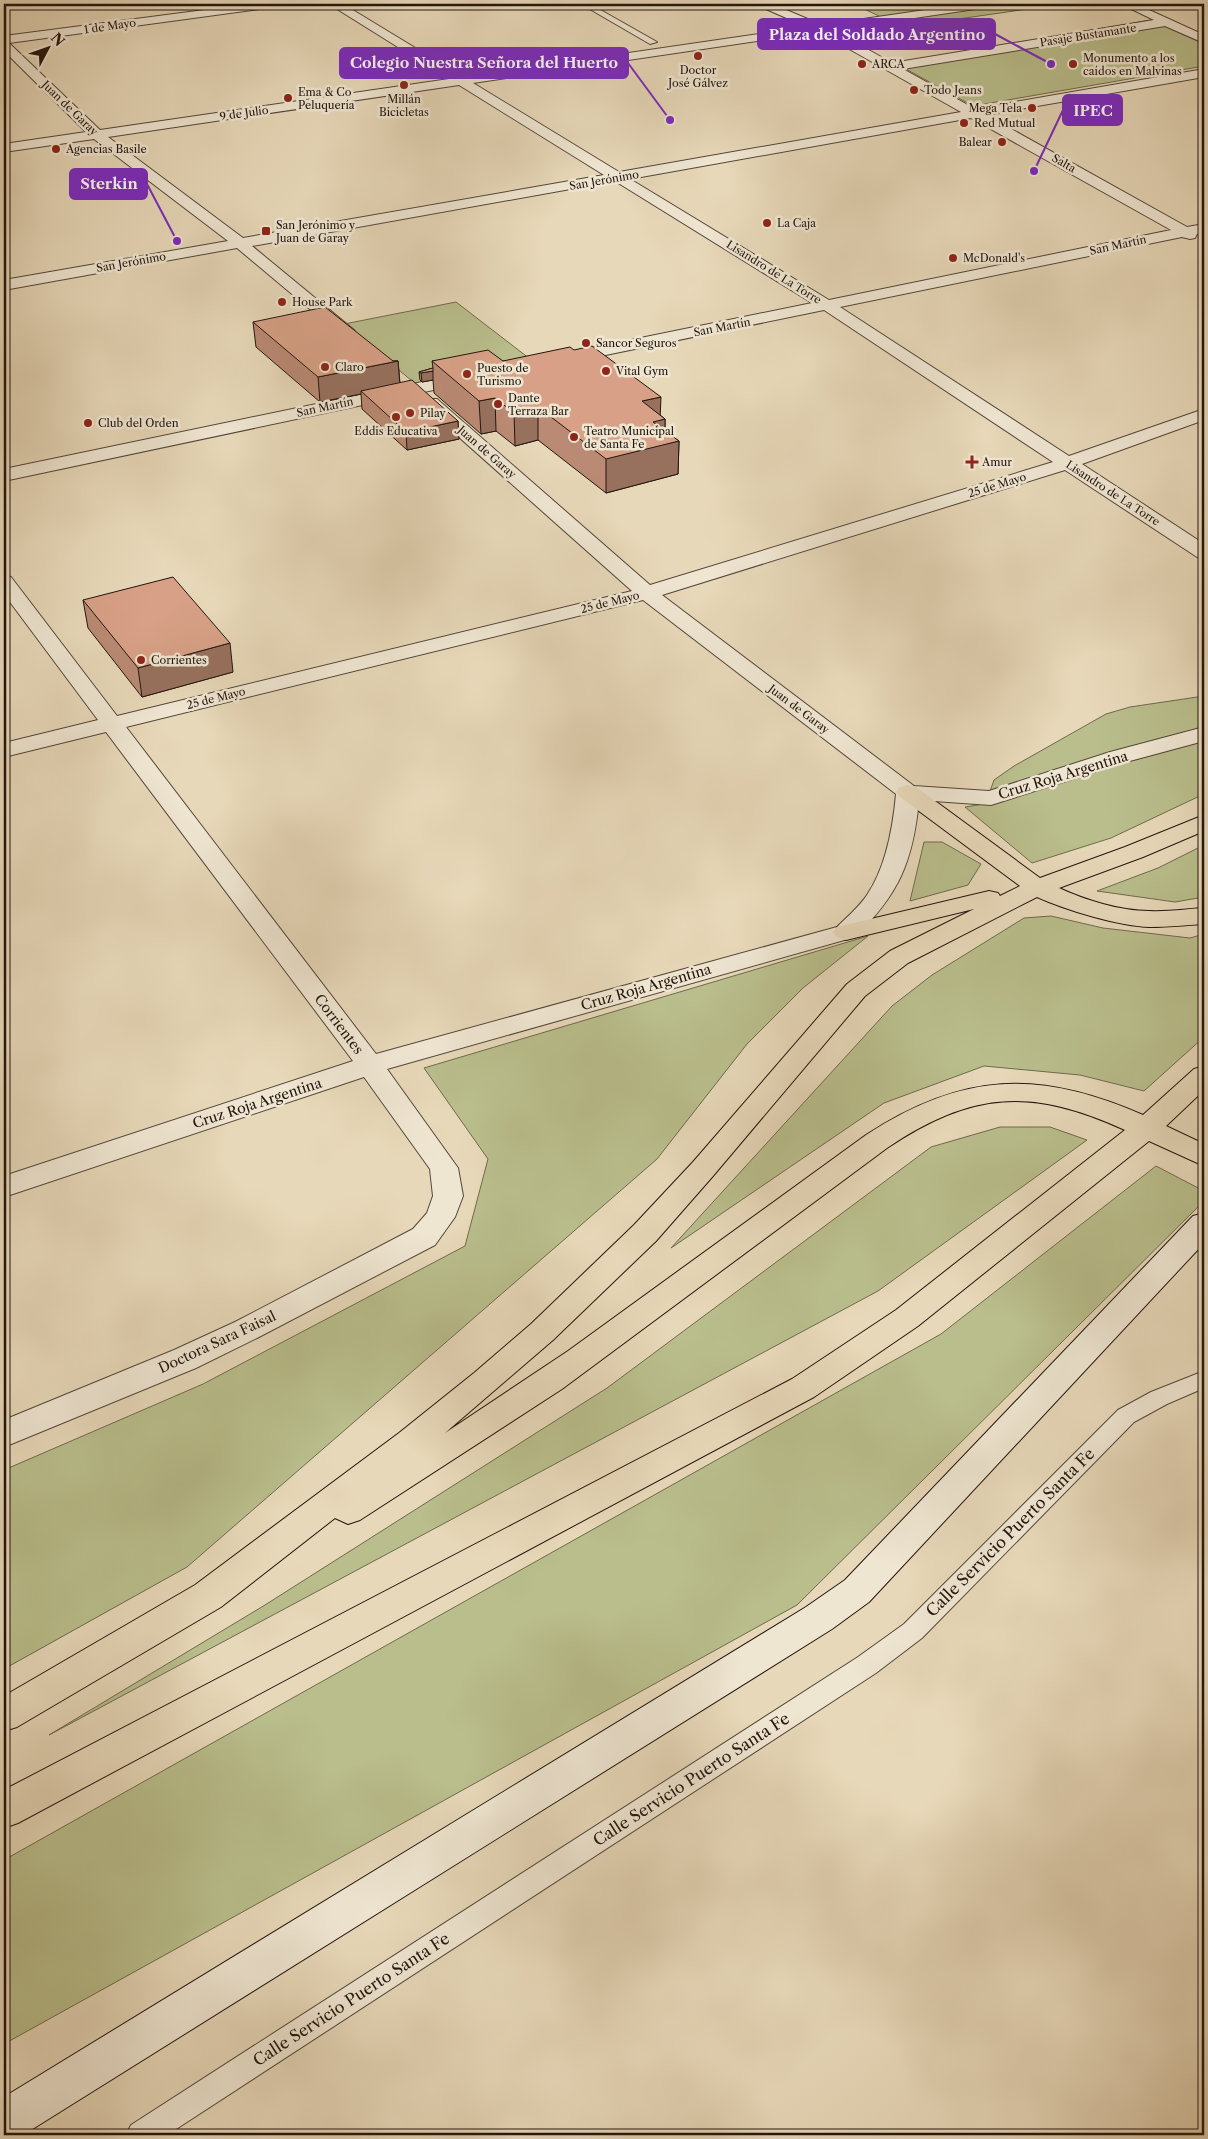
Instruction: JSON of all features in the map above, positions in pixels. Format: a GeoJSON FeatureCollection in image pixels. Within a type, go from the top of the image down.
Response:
{"type":"FeatureCollection","features":[{"type":"Feature","properties":{"kind":"highway"},"geometry":{"type":"LineString","coordinates":[[908,792],[1036,887],[1063,899],[1128,917],[1204,916]]}},
{"type":"Feature","properties":{"kind":"highway"},"geometry":{"type":"LineString","coordinates":[[846,932],[1036,887],[1134,852],[1204,822]]}},
{"type":"Feature","properties":{"kind":"highway"},"geometry":{"type":"LineString","coordinates":[[208,1596],[410,1442],[542,1332],[646,1233],[856,990],[900,957],[1036,887]]}},
{"type":"Feature","properties":{"kind":"highway"},"geometry":{"type":"LineString","coordinates":[[4,1810],[803,1388],[907,1318],[1146,1128],[1204,1075]]}},
{"type":"Feature","properties":{"kind":"highway"},"geometry":{"type":"LineString","coordinates":[[4,1715],[208,1596],[408,1473],[571,1366],[759,1226],[904,1123],[937,1108],[971,1096],[1014,1091],[1067,1097],[1107,1109],[1204,1156]]}},
{"type":"Feature","properties":{"kind":"street","name":"1 de Mayo"},"geometry":{"type":"LineString","coordinates":[[4,40],[275,4]]}},
{"type":"Feature","properties":{"kind":"street","name":"Lisandro de La Torre"},"geometry":{"type":"LineString","coordinates":[[335,4],[828,306],[1204,553]]}},
{"type":"Feature","properties":{"kind":"street","name":"Salta"},"geometry":{"type":"LineString","coordinates":[[763,4],[822,29],[1204,243]]}},
{"type":"Feature","properties":{"kind":"street","name":"9 de Julio"},"geometry":{"type":"LineString","coordinates":[[4,148],[989,4]]}},
{"type":"Feature","properties":{"kind":"street"},"geometry":{"type":"LineString","coordinates":[[1127,4],[1204,39]]}},
{"type":"Feature","properties":{"kind":"street","name":"Pasaje Bustamante"},"geometry":{"type":"LineString","coordinates":[[892,67],[1166,22]]}},
{"type":"Feature","properties":{"kind":"street","name":"Juan de Garay"},"geometry":{"type":"LineString","coordinates":[[4,45],[97,135],[240,243],[362,344]]}},
{"type":"Feature","properties":{"kind":"street","name":"San Jerónimo"},"geometry":{"type":"LineString","coordinates":[[4,285],[1204,73]]}},
{"type":"Feature","properties":{"kind":"street","name":"San Martín"},"geometry":{"type":"LineString","coordinates":[[550,362],[1204,228]]}},
{"type":"Feature","properties":{"kind":"street","name":"San Martín"},"geometry":{"type":"LineString","coordinates":[[4,475],[482,375]]}},
{"type":"Feature","properties":{"kind":"street","name":"Juan de Garay"},"geometry":{"type":"LineString","coordinates":[[400,376],[647,592],[908,792]]}},
{"type":"Feature","properties":{"kind":"street","name":"25 de Mayo"},"geometry":{"type":"LineString","coordinates":[[4,750],[647,592],[1068,463],[1204,414]]}},
{"type":"Feature","properties":{"kind":"street","name":"Corrientes"},"geometry":{"type":"LineString","coordinates":[[4,581],[370,1065],[444,1168],[448,1196],[440,1217],[424,1237]]}},
{"type":"Feature","properties":{"kind":"street","name":"Cruz Roja Argentina"},"geometry":{"type":"LineString","coordinates":[[908,792],[991,798],[1118,757],[1204,734]]}},
{"type":"Feature","properties":{"kind":"street"},"geometry":{"type":"LineString","coordinates":[[846,932],[879,898],[886,884],[906,818],[908,792]]}},
{"type":"Feature","properties":{"kind":"street","name":"Cruz Roja Argentina"},"geometry":{"type":"LineString","coordinates":[[4,1187],[370,1065],[846,932]]}},
{"type":"Feature","properties":{"kind":"street"},"geometry":{"type":"LineString","coordinates":[[4,2122],[819,1618],[857,1591],[1031,1411],[1204,1224]]}},
{"type":"Feature","properties":{"kind":"street","name":"Doctora Sara Faisal"},"geometry":{"type":"LineString","coordinates":[[4,1434],[185,1359],[246,1330],[424,1237]]}},
{"type":"Feature","properties":{"kind":"lane"},"geometry":{"type":"LineString","coordinates":[[585,4],[653,42]]}},
{"type":"Feature","properties":{"kind":"lane","name":"Calle Servicio Puerto Santa Fe"},"geometry":{"type":"LineString","coordinates":[[141,2135],[867,1665],[913,1631],[1126,1416],[1159,1398],[1204,1379]]}},
{"type":"Feature","properties":{"kind":"green space"},"geometry":{"type":"Polygon","coordinates":[[[884,4],[1016,4],[1028,9],[902,27],[860,7],[884,4]]]}},
{"type":"Feature","properties":{"kind":"green space"},"geometry":{"type":"Polygon","coordinates":[[[1151,20],[1204,44],[1204,66],[973,106],[895,63],[1151,20]]]}},
{"type":"Feature","properties":{"kind":"green space"},"geometry":{"type":"Polygon","coordinates":[[[456,302],[534,362],[418,386],[344,324],[456,302]]]}},
{"type":"Feature","properties":{"kind":"green space"},"geometry":{"type":"Polygon","coordinates":[[[1204,696],[1204,727],[989,794],[994,780],[1014,766],[1106,714],[1130,707],[1204,696]]]}},
{"type":"Feature","properties":{"kind":"green space"},"geometry":{"type":"Polygon","coordinates":[[[1204,741],[1204,794],[1111,838],[1032,863],[965,807],[996,802],[1123,763],[1204,741]]]}},
{"type":"Feature","properties":{"kind":"green space"},"geometry":{"type":"Polygon","coordinates":[[[924,842],[942,842],[981,864],[968,885],[910,901],[924,842]]]}},
{"type":"Feature","properties":{"kind":"green space"},"geometry":{"type":"Polygon","coordinates":[[[1204,845],[1204,897],[1175,902],[1097,891],[1158,868],[1204,845]]]}},
{"type":"Feature","properties":{"kind":"green space"},"geometry":{"type":"Polygon","coordinates":[[[1051,916],[1103,928],[1190,938],[1204,934],[1204,1037],[1144,1091],[1080,1075],[984,1066],[884,1103],[671,1248],[892,1006],[932,975],[1024,918],[1051,916]]]}},
{"type":"Feature","properties":{"kind":"green space"},"geometry":{"type":"Polygon","coordinates":[[[868,936],[803,988],[747,1044],[657,1159],[187,1567],[4,1669],[4,1470],[203,1384],[465,1246],[488,1159],[424,1068],[868,936]]]}},
{"type":"Feature","properties":{"kind":"green space"},"geometry":{"type":"Polygon","coordinates":[[[1000,1127],[1050,1127],[1087,1140],[878,1291],[49,1735],[265,1605],[607,1388],[931,1147],[1000,1127]]]}},
{"type":"Feature","properties":{"kind":"green space"},"geometry":{"type":"Polygon","coordinates":[[[1156,1166],[1204,1191],[1204,1201],[797,1605],[4,2044],[4,1860],[941,1334],[1156,1166]]]}},
{"type":"Feature","properties":{"kind":"building"},"geometry":{"type":"Polygon","coordinates":[[[325,307],[393,361],[398,361],[318,377],[253,322],[325,307]]]}},
{"type":"Feature","properties":{"kind":"building"},"geometry":{"type":"Polygon","coordinates":[[[592,346],[661,397],[642,401],[665,419],[653,422],[679,441],[606,459],[538,407],[514,413],[495,398],[479,401],[432,361],[488,350],[503,361],[570,347],[574,350],[592,346]]]}},
{"type":"Feature","properties":{"kind":"building"},"geometry":{"type":"Polygon","coordinates":[[[433,368],[433,371],[419,372],[433,368]]]}},
{"type":"Feature","properties":{"kind":"building"},"geometry":{"type":"Polygon","coordinates":[[[412,380],[458,421],[406,432],[361,391],[412,380]]]}},
{"type":"Feature","properties":{"kind":"building"},"geometry":{"type":"Polygon","coordinates":[[[173,577],[230,643],[138,668],[83,600],[173,577]]]}},
{"type":"Feature","properties":{"kind":"place","name":"Doctor José Gálvez"},"geometry":{"type":"Point","coordinates":[698,56]}},
{"type":"Feature","properties":{"kind":"place","name":"ARCA"},"geometry":{"type":"Point","coordinates":[862,64]}},
{"type":"Feature","properties":{"kind":"place","name":"Plaza del Soldado Argentino"},"geometry":{"type":"Point","coordinates":[1051,64]}},
{"type":"Feature","properties":{"kind":"place","name":"Monumento a los caídos en Malvinas"},"geometry":{"type":"Point","coordinates":[1073,64]}},
{"type":"Feature","properties":{"kind":"place","name":"Millán Bicicletas"},"geometry":{"type":"Point","coordinates":[404,85]}},
{"type":"Feature","properties":{"kind":"place","name":"Todo Jeans"},"geometry":{"type":"Point","coordinates":[914,90]}},
{"type":"Feature","properties":{"kind":"place","name":"Ema & Co Peluquería"},"geometry":{"type":"Point","coordinates":[288,98]}},
{"type":"Feature","properties":{"kind":"place","name":"Mega Tela"},"geometry":{"type":"Point","coordinates":[1032,108]}},
{"type":"Feature","properties":{"kind":"place","name":"Colegio Nuestra Señora del Huerto"},"geometry":{"type":"Point","coordinates":[670,120]}},
{"type":"Feature","properties":{"kind":"place","name":"Red Mutual"},"geometry":{"type":"Point","coordinates":[964,123]}},
{"type":"Feature","properties":{"kind":"place","name":"Balear"},"geometry":{"type":"Point","coordinates":[1002,142]}},
{"type":"Feature","properties":{"kind":"place","name":"Agencias Basile"},"geometry":{"type":"Point","coordinates":[56,149]}},
{"type":"Feature","properties":{"kind":"place","name":"IPEC"},"geometry":{"type":"Point","coordinates":[1034,171]}},
{"type":"Feature","properties":{"kind":"place","name":"La Caja"},"geometry":{"type":"Point","coordinates":[767,223]}},
{"type":"Feature","properties":{"kind":"place","name":"San Jerónimo y Juan de Garay"},"geometry":{"type":"Point","coordinates":[266,231]}},
{"type":"Feature","properties":{"kind":"place","name":"Sterkin"},"geometry":{"type":"Point","coordinates":[177,241]}},
{"type":"Feature","properties":{"kind":"place","name":"McDonald's"},"geometry":{"type":"Point","coordinates":[953,258]}},
{"type":"Feature","properties":{"kind":"place","name":"House Park"},"geometry":{"type":"Point","coordinates":[282,302]}},
{"type":"Feature","properties":{"kind":"place","name":"Sancor Seguros"},"geometry":{"type":"Point","coordinates":[586,343]}},
{"type":"Feature","properties":{"kind":"place","name":"Claro"},"geometry":{"type":"Point","coordinates":[325,367]}},
{"type":"Feature","properties":{"kind":"place","name":"Vital Gym"},"geometry":{"type":"Point","coordinates":[606,371]}},
{"type":"Feature","properties":{"kind":"place","name":"Puesto de Turismo"},"geometry":{"type":"Point","coordinates":[467,374]}},
{"type":"Feature","properties":{"kind":"place","name":"Dante Terraza Bar"},"geometry":{"type":"Point","coordinates":[498,404]}},
{"type":"Feature","properties":{"kind":"place","name":"Pilay"},"geometry":{"type":"Point","coordinates":[410,413]}},
{"type":"Feature","properties":{"kind":"place","name":"Eddis Educativa"},"geometry":{"type":"Point","coordinates":[396,417]}},
{"type":"Feature","properties":{"kind":"place","name":"Club del Orden"},"geometry":{"type":"Point","coordinates":[88,423]}},
{"type":"Feature","properties":{"kind":"place","name":"Teatro Municipal de Santa Fe"},"geometry":{"type":"Point","coordinates":[574,437]}},
{"type":"Feature","properties":{"kind":"place","name":"Amur"},"geometry":{"type":"Point","coordinates":[972,462]}},
{"type":"Feature","properties":{"kind":"place","name":"Corrientes"},"geometry":{"type":"Point","coordinates":[141,660]}}]}
